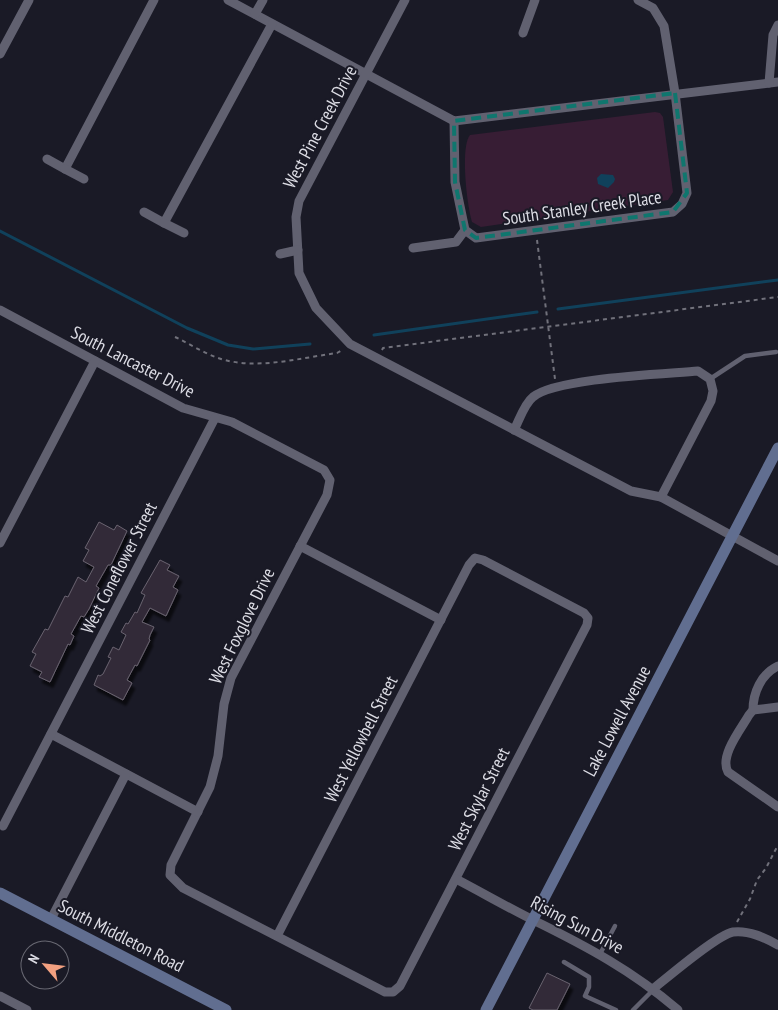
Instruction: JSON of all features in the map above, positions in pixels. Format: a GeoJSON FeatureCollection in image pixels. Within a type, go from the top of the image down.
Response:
{"type":"FeatureCollection","features":[{"type":"Feature","properties":{"kind":"main road","name":"Lake Lowell Avenue"},"geometry":{"type":"LineString","coordinates":[[486,1010],[778,448]]}},
{"type":"Feature","properties":{"kind":"main road","name":"South Middleton Road"},"geometry":{"type":"LineString","coordinates":[[0,893],[226,1010]]}},
{"type":"Feature","properties":{"kind":"street"},"geometry":{"type":"LineString","coordinates":[[0,54],[29,0]]}},
{"type":"Feature","properties":{"kind":"street"},"geometry":{"type":"LineString","coordinates":[[65,169],[154,0]]}},
{"type":"Feature","properties":{"kind":"street"},"geometry":{"type":"LineString","coordinates":[[228,0],[454,121],[675,93],[774,83],[773,35],[778,25]]}},
{"type":"Feature","properties":{"kind":"street"},"geometry":{"type":"LineString","coordinates":[[255,14],[263,0]]}},
{"type":"Feature","properties":{"kind":"street","name":"West Pine Creek Drive"},"geometry":{"type":"LineString","coordinates":[[405,0],[299,201],[296,217],[299,272],[316,308],[350,344],[377,359],[631,491],[661,497],[778,561]]}},
{"type":"Feature","properties":{"kind":"street"},"geometry":{"type":"LineString","coordinates":[[523,33],[535,0]]}},
{"type":"Feature","properties":{"kind":"street"},"geometry":{"type":"LineString","coordinates":[[638,0],[656,4]]}},
{"type":"Feature","properties":{"kind":"street","name":"South Stanley Creek Place"},"geometry":{"type":"LineString","coordinates":[[465,230],[476,238],[673,212],[682,204],[687,193],[675,93],[664,26],[656,4]]}},
{"type":"Feature","properties":{"kind":"street"},"geometry":{"type":"LineString","coordinates":[[164,223],[272,24]]}},
{"type":"Feature","properties":{"kind":"street"},"geometry":{"type":"LineString","coordinates":[[413,248],[456,242],[465,230],[455,182],[454,121]]}},
{"type":"Feature","properties":{"kind":"street"},"geometry":{"type":"LineString","coordinates":[[47,159],[84,179]]}},
{"type":"Feature","properties":{"kind":"street"},"geometry":{"type":"LineString","coordinates":[[144,212],[184,234]]}},
{"type":"Feature","properties":{"kind":"street"},"geometry":{"type":"LineString","coordinates":[[280,254],[298,250]]}},
{"type":"Feature","properties":{"kind":"street","name":"South Lancaster Drive"},"geometry":{"type":"LineString","coordinates":[[0,310],[183,408],[232,422],[324,470],[330,480]]}},
{"type":"Feature","properties":{"kind":"street"},"geometry":{"type":"LineString","coordinates":[[0,543],[95,361]]}},
{"type":"Feature","properties":{"kind":"street"},"geometry":{"type":"LineString","coordinates":[[514,430],[531,398],[542,390],[585,382],[698,371],[710,379],[713,391],[711,401],[661,497]]}},
{"type":"Feature","properties":{"kind":"street","name":"West Coneflower Street"},"geometry":{"type":"LineString","coordinates":[[3,826],[215,418]]}},
{"type":"Feature","properties":{"kind":"street","name":"West Foxglove Drive"},"geometry":{"type":"LineString","coordinates":[[276,936],[183,888],[170,875],[171,865],[210,787],[218,756],[224,704],[231,678],[326,495],[330,480]]}},
{"type":"Feature","properties":{"kind":"street"},"geometry":{"type":"LineString","coordinates":[[300,546],[441,620]]}},
{"type":"Feature","properties":{"kind":"street","name":"West Yellowbell Street"},"geometry":{"type":"LineString","coordinates":[[276,936],[469,565],[475,558],[483,560],[584,613],[588,618]]}},
{"type":"Feature","properties":{"kind":"street","name":"West Skylar Street"},"geometry":{"type":"LineString","coordinates":[[276,936],[385,992],[393,992],[400,986],[587,625],[588,618]]}},
{"type":"Feature","properties":{"kind":"street"},"geometry":{"type":"LineString","coordinates":[[753,710],[753,701],[763,677],[770,670],[778,666]]}},
{"type":"Feature","properties":{"kind":"street"},"geometry":{"type":"LineString","coordinates":[[778,707],[753,710],[749,714],[727,752],[725,767],[728,772],[778,807]]}},
{"type":"Feature","properties":{"kind":"street"},"geometry":{"type":"LineString","coordinates":[[51,734],[198,812]]}},
{"type":"Feature","properties":{"kind":"street"},"geometry":{"type":"LineString","coordinates":[[51,919],[126,774]]}},
{"type":"Feature","properties":{"kind":"street","name":"Rising Sun Drive"},"geometry":{"type":"LineString","coordinates":[[456,878],[600,954],[653,989],[678,1010]]}},
{"type":"Feature","properties":{"kind":"street"},"geometry":{"type":"LineString","coordinates":[[653,989],[726,934],[736,932],[760,936],[778,945]]}},
{"type":"Feature","properties":{"kind":"street"},"geometry":{"type":"LineString","coordinates":[[0,996],[27,1010]]}},
{"type":"Feature","properties":{"kind":"lane"},"geometry":{"type":"LineString","coordinates":[[710,379],[745,356],[776,352]]}},
{"type":"Feature","properties":{"kind":"lane"},"geometry":{"type":"LineString","coordinates":[[600,954],[615,926]]}},
{"type":"Feature","properties":{"kind":"lane"},"geometry":{"type":"LineString","coordinates":[[564,962],[589,977],[589,987],[585,996],[616,1010]]}},
{"type":"Feature","properties":{"kind":"lane"},"geometry":{"type":"LineString","coordinates":[[633,1010],[653,989]]}},
{"type":"Feature","properties":{"kind":"path"},"geometry":{"type":"LineString","coordinates":[[536,230],[556,387]]}},
{"type":"Feature","properties":{"kind":"path"},"geometry":{"type":"LineString","coordinates":[[377,359],[383,348],[778,297]]}},
{"type":"Feature","properties":{"kind":"path"},"geometry":{"type":"LineString","coordinates":[[175,337],[220,358],[247,364],[271,363],[337,352],[350,344]]}},
{"type":"Feature","properties":{"kind":"path"},"geometry":{"type":"LineString","coordinates":[[736,932],[736,923],[750,899],[757,880],[766,868],[778,845]]}},
{"type":"Feature","properties":{"kind":"highlighted area"},"geometry":{"type":"Polygon","coordinates":[[[675,93],[687,193],[673,212],[476,238],[465,230],[455,182],[454,121],[675,93]]]}},
{"type":"Feature","properties":{"kind":"shaded area"},"geometry":{"type":"Polygon","coordinates":[[[655,112],[660,113],[663,117],[673,192],[668,200],[481,227],[472,222],[468,203],[465,164],[465,151],[470,135],[655,112]]]}},
{"type":"Feature","properties":{"kind":"water"},"geometry":{"type":"Polygon","coordinates":[[[601,174],[613,175],[615,179],[608,188],[598,184],[597,178],[601,174]]]}},
{"type":"Feature","properties":{"kind":"building"},"geometry":{"type":"Polygon","coordinates":[[[99,522],[114,530],[117,525],[127,531],[111,565],[108,565],[96,586],[99,588],[89,609],[84,617],[81,616],[71,634],[74,636],[70,645],[68,644],[50,682],[39,677],[42,672],[30,666],[36,654],[32,652],[45,629],[48,630],[65,596],[68,597],[78,577],[86,582],[94,567],[83,561],[89,550],[85,548],[99,522]]]}},
{"type":"Feature","properties":{"kind":"building"},"geometry":{"type":"Polygon","coordinates":[[[160,560],[170,565],[167,570],[179,576],[173,587],[178,590],[166,616],[150,608],[142,622],[154,627],[150,640],[137,666],[135,665],[127,680],[132,683],[123,700],[94,685],[98,675],[103,674],[111,658],[108,657],[113,647],[119,650],[126,635],[121,632],[135,612],[137,613],[145,595],[141,593],[160,560]]]}},
{"type":"Feature","properties":{"kind":"building"},"geometry":{"type":"Polygon","coordinates":[[[547,973],[570,984],[557,1010],[533,1010],[529,1008],[547,973]]]}},
{"type":"Feature","properties":{"kind":"waterway"},"geometry":{"type":"LineString","coordinates":[[0,231],[187,328],[228,345],[253,349],[310,344]]}},
{"type":"Feature","properties":{"kind":"waterway"},"geometry":{"type":"LineString","coordinates":[[558,309],[778,280]]}},
{"type":"Feature","properties":{"kind":"waterway"},"geometry":{"type":"LineString","coordinates":[[374,335],[537,312]]}}]}
